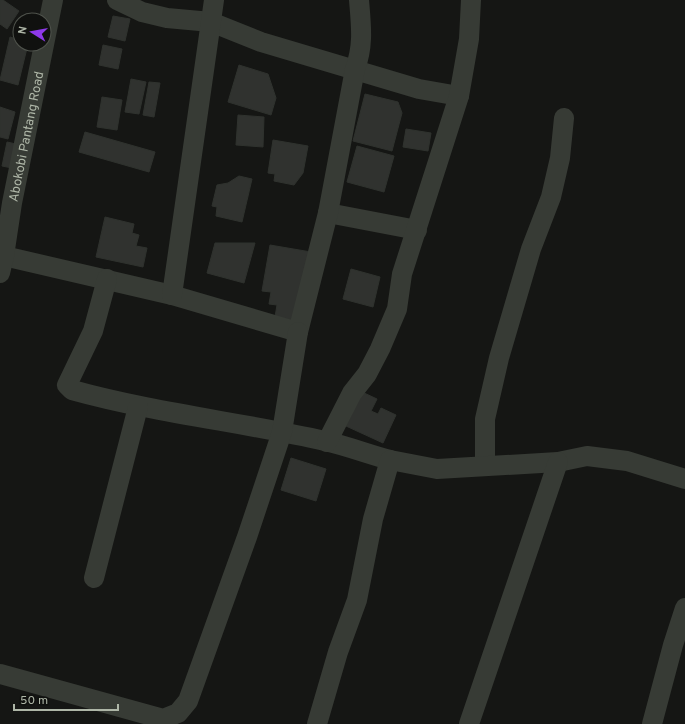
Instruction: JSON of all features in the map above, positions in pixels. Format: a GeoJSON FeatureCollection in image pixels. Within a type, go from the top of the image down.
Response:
{"type":"FeatureCollection","features":[{"type":"Feature","properties":{"kind":"street","name":"Abokobi Pantang Road"},"geometry":{"type":"LineString","coordinates":[[2,265],[6,198],[53,0]]}},
{"type":"Feature","properties":{"kind":"street"},"geometry":{"type":"LineString","coordinates":[[117,0],[142,12],[167,18],[211,22],[262,42],[419,89],[459,96]]}},
{"type":"Feature","properties":{"kind":"street"},"geometry":{"type":"LineString","coordinates":[[172,295],[214,0]]}},
{"type":"Feature","properties":{"kind":"street"},"geometry":{"type":"LineString","coordinates":[[0,674],[163,720],[178,713],[188,701],[247,537],[282,432],[298,332],[328,213],[355,69],[360,55],[359,0]]}},
{"type":"Feature","properties":{"kind":"street"},"geometry":{"type":"LineString","coordinates":[[328,442],[352,394],[367,374],[380,349],[397,308],[402,274],[459,96],[469,39],[471,0]]}},
{"type":"Feature","properties":{"kind":"street"},"geometry":{"type":"LineString","coordinates":[[485,466],[485,419],[499,358],[531,249],[551,197],[560,158],[564,118]]}},
{"type":"Feature","properties":{"kind":"street"},"geometry":{"type":"LineString","coordinates":[[328,213],[417,230]]}},
{"type":"Feature","properties":{"kind":"street"},"geometry":{"type":"LineString","coordinates":[[2,265],[107,279],[172,295],[298,332]]}},
{"type":"Feature","properties":{"kind":"street"},"geometry":{"type":"LineString","coordinates":[[107,279],[93,331],[67,385],[72,390],[138,406],[282,432],[328,442],[390,460],[437,469],[558,462],[587,456],[627,461],[685,479]]}},
{"type":"Feature","properties":{"kind":"street"},"geometry":{"type":"LineString","coordinates":[[94,578],[138,406]]}},
{"type":"Feature","properties":{"kind":"street"},"geometry":{"type":"LineString","coordinates":[[317,724],[338,652],[357,600],[372,519],[390,460]]}},
{"type":"Feature","properties":{"kind":"street"},"geometry":{"type":"LineString","coordinates":[[469,724],[558,462]]}},
{"type":"Feature","properties":{"kind":"street"},"geometry":{"type":"LineString","coordinates":[[652,724],[679,652],[685,608]]}},
{"type":"Feature","properties":{"kind":"building"},"geometry":{"type":"Polygon","coordinates":[[[0,0],[3,0],[19,11],[12,12],[12,22],[7,29],[0,24],[0,0]]]}},
{"type":"Feature","properties":{"kind":"building"},"geometry":{"type":"Polygon","coordinates":[[[113,16],[130,19],[125,41],[108,37],[113,16]]]}},
{"type":"Feature","properties":{"kind":"building"},"geometry":{"type":"Polygon","coordinates":[[[10,37],[12,38],[12,52],[26,52],[18,85],[0,80],[10,37]]]}},
{"type":"Feature","properties":{"kind":"building"},"geometry":{"type":"Polygon","coordinates":[[[103,45],[122,49],[118,69],[99,65],[103,45]]]}},
{"type":"Feature","properties":{"kind":"building"},"geometry":{"type":"Polygon","coordinates":[[[239,65],[268,74],[276,98],[271,115],[228,102],[239,65]]]}},
{"type":"Feature","properties":{"kind":"building"},"geometry":{"type":"Polygon","coordinates":[[[131,79],[146,82],[139,114],[125,112],[131,79]]]}},
{"type":"Feature","properties":{"kind":"building"},"geometry":{"type":"Polygon","coordinates":[[[149,82],[160,83],[154,117],[143,115],[149,82]]]}},
{"type":"Feature","properties":{"kind":"building"},"geometry":{"type":"Polygon","coordinates":[[[365,94],[398,102],[402,113],[392,151],[353,141],[365,94]]]}},
{"type":"Feature","properties":{"kind":"building"},"geometry":{"type":"Polygon","coordinates":[[[102,97],[122,100],[117,130],[97,127],[102,97]]]}},
{"type":"Feature","properties":{"kind":"building"},"geometry":{"type":"Polygon","coordinates":[[[0,107],[15,112],[8,139],[0,137],[0,107]]]}},
{"type":"Feature","properties":{"kind":"building"},"geometry":{"type":"Polygon","coordinates":[[[238,115],[264,117],[263,147],[236,145],[238,115]]]}},
{"type":"Feature","properties":{"kind":"building"},"geometry":{"type":"Polygon","coordinates":[[[406,129],[431,133],[428,151],[403,147],[406,129]]]}},
{"type":"Feature","properties":{"kind":"building"},"geometry":{"type":"Polygon","coordinates":[[[85,132],[155,152],[149,172],[79,152],[85,132]]]}},
{"type":"Feature","properties":{"kind":"building"},"geometry":{"type":"Polygon","coordinates":[[[273,140],[308,146],[303,173],[294,185],[274,181],[275,174],[268,173],[273,140]]]}},
{"type":"Feature","properties":{"kind":"building"},"geometry":{"type":"Polygon","coordinates":[[[7,142],[16,144],[12,168],[2,166],[7,142]]]}},
{"type":"Feature","properties":{"kind":"building"},"geometry":{"type":"Polygon","coordinates":[[[357,146],[394,156],[384,192],[347,182],[357,146]]]}},
{"type":"Feature","properties":{"kind":"building"},"geometry":{"type":"Polygon","coordinates":[[[239,176],[252,179],[242,222],[216,216],[217,207],[212,206],[217,185],[228,183],[239,176]]]}},
{"type":"Feature","properties":{"kind":"building"},"geometry":{"type":"Polygon","coordinates":[[[105,217],[134,224],[132,233],[139,235],[136,246],[147,248],[143,267],[96,257],[105,217]]]}},
{"type":"Feature","properties":{"kind":"building"},"geometry":{"type":"Polygon","coordinates":[[[215,243],[255,243],[244,283],[207,273],[215,243]]]}},
{"type":"Feature","properties":{"kind":"building"},"geometry":{"type":"Polygon","coordinates":[[[270,245],[311,252],[300,321],[275,317],[277,305],[269,304],[271,292],[262,291],[270,245]]]}},
{"type":"Feature","properties":{"kind":"building"},"geometry":{"type":"Polygon","coordinates":[[[351,269],[380,277],[373,307],[343,299],[351,269]]]}},
{"type":"Feature","properties":{"kind":"building"},"geometry":{"type":"Polygon","coordinates":[[[362,392],[377,399],[371,411],[378,414],[381,408],[396,415],[383,443],[346,426],[362,392]]]}},
{"type":"Feature","properties":{"kind":"building"},"geometry":{"type":"Polygon","coordinates":[[[291,458],[326,469],[316,501],[281,490],[291,458]]]}}]}
